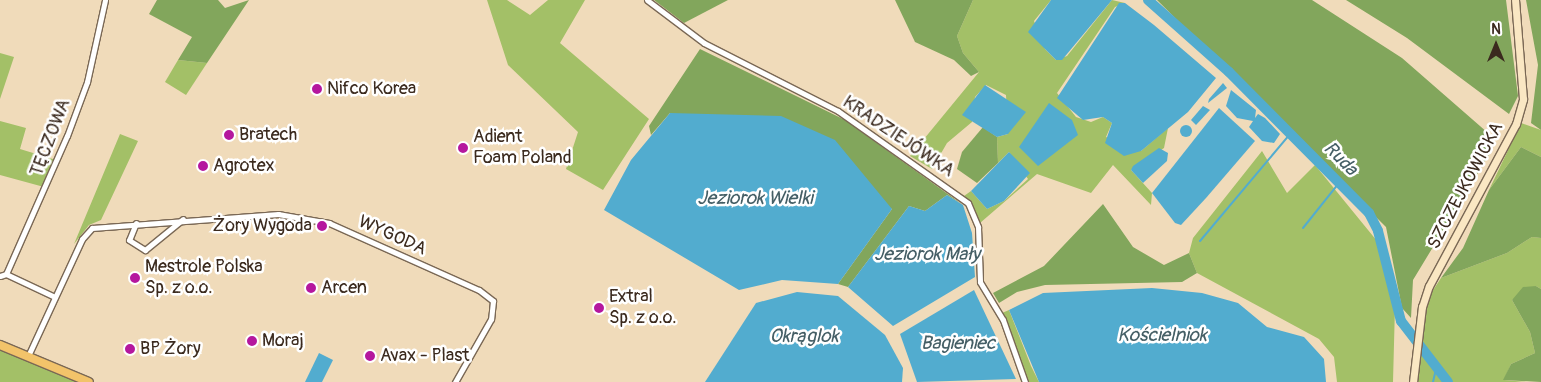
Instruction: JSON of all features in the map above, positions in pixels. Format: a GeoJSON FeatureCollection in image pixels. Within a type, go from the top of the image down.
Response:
{"type":"FeatureCollection","features":[{"type":"Feature","properties":{"kind":"main road","name":"SZCZEJKOWICKA"},"geometry":{"type":"LineString","coordinates":[[1413,382],[1418,338],[1429,286],[1521,108],[1524,81],[1515,0]]}},
{"type":"Feature","properties":{"kind":"main road"},"geometry":{"type":"LineString","coordinates":[[2,344],[89,382]]}},
{"type":"Feature","properties":{"kind":"street","name":"TĘCZOWA"},"geometry":{"type":"LineString","coordinates":[[6,274],[52,176],[83,93],[105,0]]}},
{"type":"Feature","properties":{"kind":"street","name":"KRADZIEJÓWKA"},"geometry":{"type":"LineString","coordinates":[[647,0],[704,44],[838,111],[968,203],[978,227],[980,282],[1003,320],[1025,382]]}},
{"type":"Feature","properties":{"kind":"street","name":"WYGODA"},"geometry":{"type":"LineString","coordinates":[[28,356],[86,233],[101,225],[278,214],[310,218],[478,290],[493,302],[491,319],[455,382]]}},
{"type":"Feature","properties":{"kind":"street"},"geometry":{"type":"LineString","coordinates":[[136,223],[129,240],[145,250],[183,219]]}},
{"type":"Feature","properties":{"kind":"street"},"geometry":{"type":"LineString","coordinates":[[0,276],[6,274],[55,297]]}},
{"type":"Feature","properties":{"kind":"green space"},"geometry":{"type":"Polygon","coordinates":[[[157,0],[218,0],[225,8],[249,0],[207,63],[178,60],[192,37],[149,14],[157,0]]]}},
{"type":"Feature","properties":{"kind":"green space"},"geometry":{"type":"Polygon","coordinates":[[[487,0],[507,0],[530,15],[548,0],[585,0],[560,43],[649,119],[603,190],[566,169],[578,132],[508,65],[487,0]]]}},
{"type":"Feature","properties":{"kind":"green space"},"geometry":{"type":"Polygon","coordinates":[[[654,0],[728,0],[684,23],[654,0]]]}},
{"type":"Feature","properties":{"kind":"green space"},"geometry":{"type":"Polygon","coordinates":[[[895,0],[973,0],[957,36],[963,53],[979,72],[971,76],[954,60],[915,42],[895,0]]]}},
{"type":"Feature","properties":{"kind":"green space"},"geometry":{"type":"Polygon","coordinates":[[[973,0],[1051,0],[1034,21],[1045,49],[1056,60],[1067,56],[1112,0],[1125,3],[1115,7],[1057,93],[1076,117],[1091,122],[1103,117],[1112,123],[1106,137],[1141,151],[1168,128],[1164,148],[1131,170],[1152,193],[1151,205],[1113,165],[1091,193],[1037,174],[980,223],[964,196],[971,191],[987,209],[1004,201],[1028,179],[1009,152],[998,163],[997,137],[1008,134],[1006,95],[986,85],[975,97],[972,122],[947,143],[932,169],[910,156],[979,72],[963,53],[957,36],[973,0]]]}},
{"type":"Feature","properties":{"kind":"green space"},"geometry":{"type":"Polygon","coordinates":[[[1157,0],[1312,0],[1402,58],[1488,133],[1490,153],[1413,280],[1411,318],[1402,308],[1386,227],[1157,0]]]}},
{"type":"Feature","properties":{"kind":"green space"},"geometry":{"type":"Polygon","coordinates":[[[1346,0],[1506,0],[1518,96],[1509,114],[1407,38],[1346,0]]]}},
{"type":"Feature","properties":{"kind":"green space"},"geometry":{"type":"Polygon","coordinates":[[[1526,0],[1541,0],[1541,130],[1531,123],[1538,65],[1526,0]]]}},
{"type":"Feature","properties":{"kind":"green space"},"geometry":{"type":"Polygon","coordinates":[[[700,49],[845,120],[963,205],[947,195],[925,211],[909,206],[848,287],[838,284],[892,209],[670,113],[651,135],[649,126],[700,49]]]}},
{"type":"Feature","properties":{"kind":"green space"},"geometry":{"type":"Polygon","coordinates":[[[0,53],[14,57],[0,99],[0,53]]]}},
{"type":"Feature","properties":{"kind":"green space"},"geometry":{"type":"Polygon","coordinates":[[[178,60],[207,63],[186,95],[165,82],[178,60]]]}},
{"type":"Feature","properties":{"kind":"green space"},"geometry":{"type":"Polygon","coordinates":[[[0,121],[26,128],[20,149],[56,160],[44,187],[0,175],[0,121]]]}},
{"type":"Feature","properties":{"kind":"green space"},"geometry":{"type":"Polygon","coordinates":[[[1521,123],[1541,130],[1541,157],[1521,147],[1489,190],[1521,123]]]}},
{"type":"Feature","properties":{"kind":"green space"},"geometry":{"type":"Polygon","coordinates":[[[983,127],[997,137],[998,163],[977,183],[957,169],[962,152],[983,127]]]}},
{"type":"Feature","properties":{"kind":"green space"},"geometry":{"type":"Polygon","coordinates":[[[120,134],[138,141],[101,220],[89,225],[74,244],[120,134]]]}},
{"type":"Feature","properties":{"kind":"green space"},"geometry":{"type":"Polygon","coordinates":[[[1521,147],[1541,157],[1541,238],[1532,237],[1507,253],[1441,278],[1463,248],[1489,190],[1521,147]]]}},
{"type":"Feature","properties":{"kind":"green space"},"geometry":{"type":"Polygon","coordinates":[[[1262,151],[1287,193],[1315,165],[1377,241],[1395,306],[1393,382],[1337,382],[1334,357],[1319,339],[1197,273],[1189,253],[1193,238],[1262,151]]]}},
{"type":"Feature","properties":{"kind":"green space"},"geometry":{"type":"Polygon","coordinates":[[[1103,204],[1133,247],[1164,265],[1189,253],[1197,273],[1182,282],[1045,285],[1017,292],[999,303],[993,293],[1044,266],[1103,204]]]}},
{"type":"Feature","properties":{"kind":"green space"},"geometry":{"type":"Polygon","coordinates":[[[1532,237],[1541,238],[1541,289],[1536,286],[1512,300],[1530,332],[1535,353],[1511,364],[1504,380],[1527,382],[1416,382],[1422,323],[1428,298],[1441,278],[1507,253],[1532,237]]]}},
{"type":"Feature","properties":{"kind":"green space"},"geometry":{"type":"Polygon","coordinates":[[[1536,286],[1541,289],[1541,382],[1503,380],[1511,364],[1535,353],[1530,332],[1512,300],[1523,287],[1536,286]]]}},
{"type":"Feature","properties":{"kind":"green space"},"geometry":{"type":"Polygon","coordinates":[[[1009,310],[1039,382],[1029,382],[1002,313],[1009,310]]]}},
{"type":"Feature","properties":{"kind":"green space"},"geometry":{"type":"Polygon","coordinates":[[[0,350],[46,367],[79,382],[0,382],[0,350]]]}},
{"type":"Feature","properties":{"kind":"water"},"geometry":{"type":"Polygon","coordinates":[[[1051,0],[1112,0],[1062,60],[1056,60],[1028,32],[1051,0]]]}},
{"type":"Feature","properties":{"kind":"water"},"geometry":{"type":"Polygon","coordinates":[[[1119,3],[1125,3],[1154,25],[1216,78],[1188,112],[1141,151],[1124,156],[1105,143],[1112,123],[1103,117],[1083,120],[1057,98],[1119,3]]]}},
{"type":"Feature","properties":{"kind":"water"},"geometry":{"type":"Polygon","coordinates":[[[1223,83],[1227,88],[1208,103],[1209,99],[1223,83]]]}},
{"type":"Feature","properties":{"kind":"water"},"geometry":{"type":"Polygon","coordinates":[[[985,85],[1026,112],[1008,134],[997,137],[962,115],[985,85]]]}},
{"type":"Feature","properties":{"kind":"water"},"geometry":{"type":"Polygon","coordinates":[[[1231,90],[1256,110],[1255,118],[1258,114],[1265,118],[1280,134],[1274,143],[1262,141],[1249,127],[1253,121],[1237,118],[1226,106],[1231,90]]]}},
{"type":"Feature","properties":{"kind":"water"},"geometry":{"type":"Polygon","coordinates":[[[1049,103],[1072,120],[1078,135],[1038,166],[1019,147],[1049,103]]]}},
{"type":"Feature","properties":{"kind":"water"},"geometry":{"type":"Polygon","coordinates":[[[1203,106],[1210,110],[1196,125],[1191,120],[1203,106]]]}},
{"type":"Feature","properties":{"kind":"water"},"geometry":{"type":"Polygon","coordinates":[[[1219,108],[1255,141],[1181,225],[1175,223],[1152,193],[1219,108]]]}},
{"type":"Feature","properties":{"kind":"water","name":"Jeziorok Wielki"},"geometry":{"type":"Polygon","coordinates":[[[670,113],[781,116],[835,140],[892,209],[838,284],[782,280],[739,290],[604,210],[631,160],[670,113]]]}},
{"type":"Feature","properties":{"kind":"water"},"geometry":{"type":"Polygon","coordinates":[[[1184,125],[1188,125],[1192,131],[1188,137],[1184,137],[1180,133],[1180,129],[1184,125]]]}},
{"type":"Feature","properties":{"kind":"water"},"geometry":{"type":"Polygon","coordinates":[[[1159,148],[1168,153],[1167,161],[1143,183],[1131,170],[1133,166],[1159,148]]]}},
{"type":"Feature","properties":{"kind":"water"},"geometry":{"type":"Polygon","coordinates":[[[1009,152],[1030,173],[1004,201],[987,209],[971,191],[1009,152]]]}},
{"type":"Feature","properties":{"kind":"water","name":"Jeziorok Mały"},"geometry":{"type":"Polygon","coordinates":[[[947,195],[963,205],[972,233],[975,277],[893,326],[848,287],[909,206],[925,211],[947,195]]]}},
{"type":"Feature","properties":{"kind":"water","name":"Kościelniok"},"geometry":{"type":"Polygon","coordinates":[[[1152,288],[1202,293],[1238,303],[1267,327],[1304,337],[1324,359],[1326,382],[1039,382],[1009,310],[1043,293],[1152,288]]]}},
{"type":"Feature","properties":{"kind":"water","name":"Bagieniec"},"geometry":{"type":"Polygon","coordinates":[[[974,290],[1016,379],[917,382],[900,334],[974,290]]]}},
{"type":"Feature","properties":{"kind":"water","name":"Okrąglok"},"geometry":{"type":"Polygon","coordinates":[[[797,292],[838,296],[885,335],[903,368],[902,382],[705,382],[756,303],[797,292]]]}},
{"type":"Feature","properties":{"kind":"water"},"geometry":{"type":"Polygon","coordinates":[[[319,353],[333,360],[322,382],[305,382],[319,353]]]}},
{"type":"Feature","properties":{"kind":"waterway","name":"Ruda"},"geometry":{"type":"LineString","coordinates":[[1148,0],[1229,72],[1369,213],[1378,231],[1401,321],[1448,382]]}},
{"type":"Feature","properties":{"kind":"waterway"},"geometry":{"type":"LineString","coordinates":[[1200,241],[1290,134]]}},
{"type":"Feature","properties":{"kind":"waterway"},"geometry":{"type":"LineString","coordinates":[[1303,228],[1339,183]]}},
{"type":"Feature","properties":{"kind":"waterway"},"geometry":{"type":"LineString","coordinates":[[1433,382],[1436,369]]}},
{"type":"Feature","properties":{"kind":"place","name":"Nifco Korea"},"geometry":{"type":"Point","coordinates":[317,89]}},
{"type":"Feature","properties":{"kind":"place","name":"Bratech"},"geometry":{"type":"Point","coordinates":[229,135]}},
{"type":"Feature","properties":{"kind":"place","name":"Adient Foam Poland"},"geometry":{"type":"Point","coordinates":[463,148]}},
{"type":"Feature","properties":{"kind":"place","name":"Agrotex"},"geometry":{"type":"Point","coordinates":[203,166]}},
{"type":"Feature","properties":{"kind":"place","name":"Żory Wygoda"},"geometry":{"type":"Point","coordinates":[322,226]}},
{"type":"Feature","properties":{"kind":"place","name":"Mestrole Polska Sp. z o.o."},"geometry":{"type":"Point","coordinates":[135,278]}},
{"type":"Feature","properties":{"kind":"place","name":"Arcen"},"geometry":{"type":"Point","coordinates":[311,288]}},
{"type":"Feature","properties":{"kind":"place","name":"Extral Sp. z o.o."},"geometry":{"type":"Point","coordinates":[599,308]}},
{"type":"Feature","properties":{"kind":"place","name":"Moraj"},"geometry":{"type":"Point","coordinates":[252,341]}},
{"type":"Feature","properties":{"kind":"place","name":"BP Żory"},"geometry":{"type":"Point","coordinates":[130,349]}},
{"type":"Feature","properties":{"kind":"place","name":"Avax - Plast"},"geometry":{"type":"Point","coordinates":[370,356]}}]}
